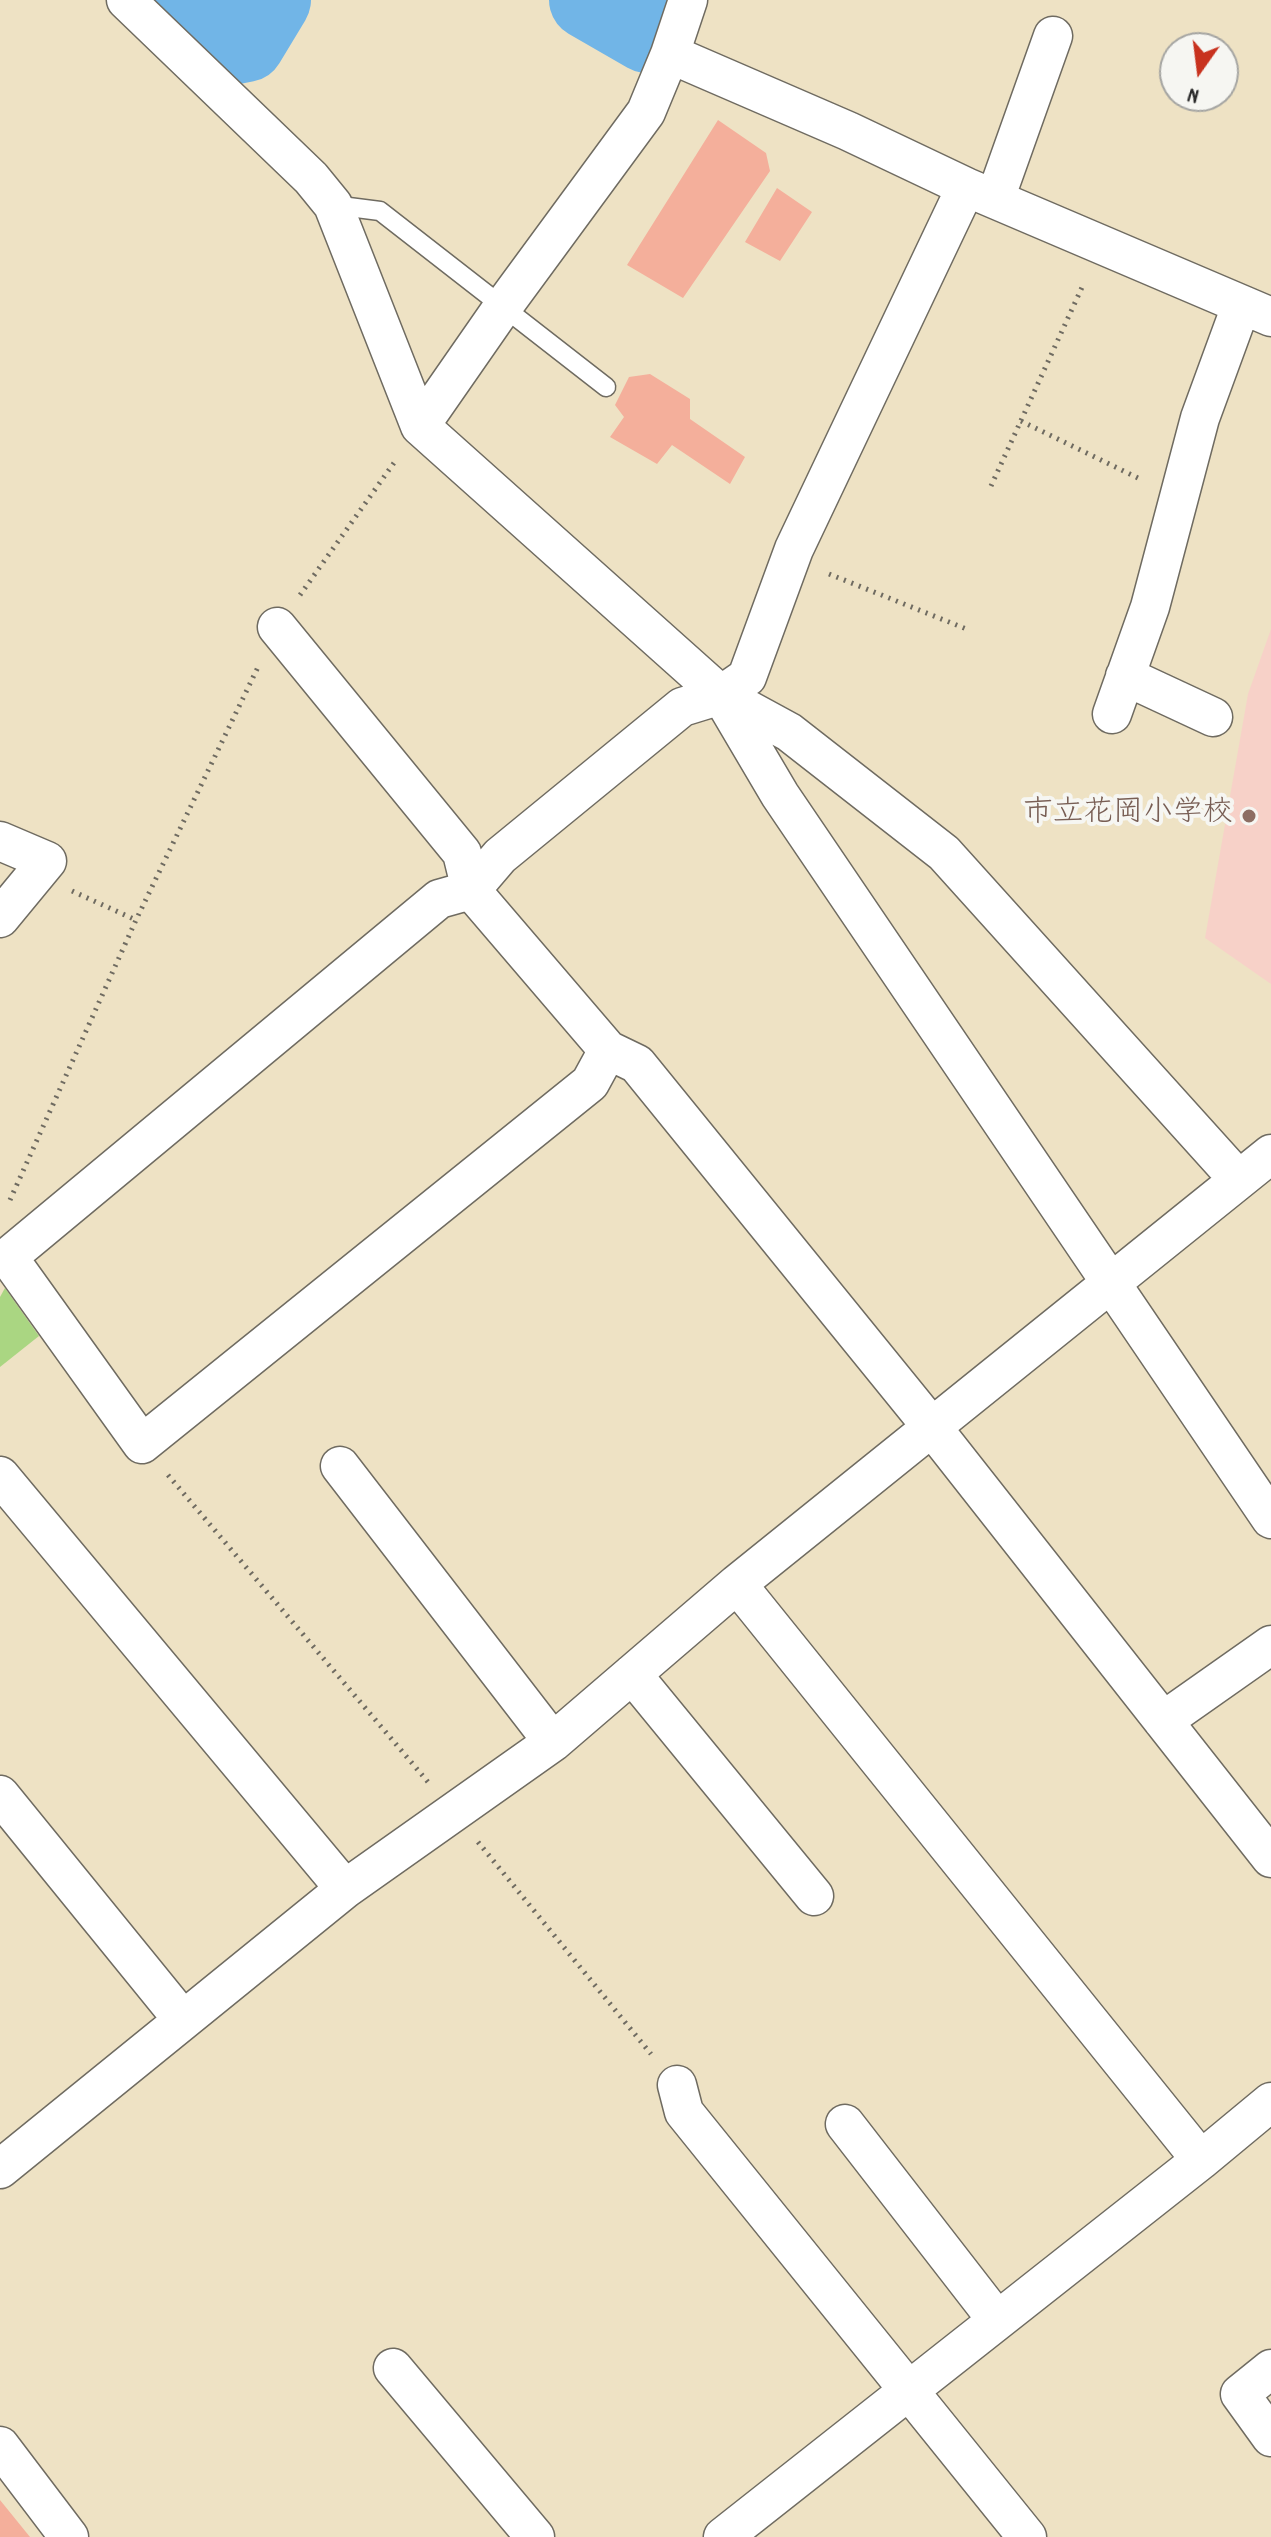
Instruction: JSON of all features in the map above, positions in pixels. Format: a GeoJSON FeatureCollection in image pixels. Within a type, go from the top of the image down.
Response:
{"type":"FeatureCollection","features":[{"type":"Feature","properties":{"kind":"street"},"geometry":{"type":"LineString","coordinates":[[126,0],[311,178],[333,205],[420,426],[721,695],[789,732],[944,853],[1238,1179]]}},
{"type":"Feature","properties":{"kind":"street"},"geometry":{"type":"LineString","coordinates":[[420,426],[646,112],[688,0]]}},
{"type":"Feature","properties":{"kind":"street"},"geometry":{"type":"LineString","coordinates":[[608,1050],[590,1083],[142,1444],[8,1257],[439,899],[471,890],[500,856],[682,707],[721,695],[747,677],[794,549],[980,193],[1053,36]]}},
{"type":"Feature","properties":{"kind":"street"},"geometry":{"type":"LineString","coordinates":[[670,54],[848,131],[980,193],[1256,311],[1200,418],[1150,607],[1112,714]]}},
{"type":"Feature","properties":{"kind":"street"},"geometry":{"type":"LineString","coordinates":[[277,627],[462,853],[471,890],[608,1050],[637,1064],[931,1426],[1271,1858]]}},
{"type":"Feature","properties":{"kind":"street"},"geometry":{"type":"LineString","coordinates":[[1125,676],[1213,717]]}},
{"type":"Feature","properties":{"kind":"street"},"geometry":{"type":"LineString","coordinates":[[721,695],[780,795],[1271,1519]]}},
{"type":"Feature","properties":{"kind":"street"},"geometry":{"type":"LineString","coordinates":[[0,841],[47,861],[0,918]]}},
{"type":"Feature","properties":{"kind":"street"},"geometry":{"type":"LineString","coordinates":[[0,2169],[345,1889],[553,1742],[737,1584],[1271,1154]]}},
{"type":"Feature","properties":{"kind":"street"},"geometry":{"type":"LineString","coordinates":[[340,1466],[553,1742]]}},
{"type":"Feature","properties":{"kind":"street"},"geometry":{"type":"LineString","coordinates":[[0,1476],[345,1889]]}},
{"type":"Feature","properties":{"kind":"street"},"geometry":{"type":"LineString","coordinates":[[737,1584],[1201,2160]]}},
{"type":"Feature","properties":{"kind":"street"},"geometry":{"type":"LineString","coordinates":[[1163,1721],[1271,1645]]}},
{"type":"Feature","properties":{"kind":"street"},"geometry":{"type":"LineString","coordinates":[[632,1674],[814,1896]]}},
{"type":"Feature","properties":{"kind":"street"},"geometry":{"type":"LineString","coordinates":[[0,1795],[183,2020]]}},
{"type":"Feature","properties":{"kind":"street"},"geometry":{"type":"LineString","coordinates":[[677,2085],[684,2112],[1027,2537]]}},
{"type":"Feature","properties":{"kind":"street"},"geometry":{"type":"LineString","coordinates":[[723,2537],[1271,2102]]}},
{"type":"Feature","properties":{"kind":"street"},"geometry":{"type":"LineString","coordinates":[[845,2124],[997,2320]]}},
{"type":"Feature","properties":{"kind":"street"},"geometry":{"type":"LineString","coordinates":[[393,2368],[535,2537]]}},
{"type":"Feature","properties":{"kind":"street"},"geometry":{"type":"LineString","coordinates":[[1271,2369],[1240,2394],[1271,2437]]}},
{"type":"Feature","properties":{"kind":"street"},"geometry":{"type":"LineString","coordinates":[[0,2446],[69,2537]]}},
{"type":"Feature","properties":{"kind":"lane"},"geometry":{"type":"LineString","coordinates":[[333,205],[380,211],[606,387]]}},
{"type":"Feature","properties":{"kind":"path"},"geometry":{"type":"LineString","coordinates":[[991,486],[1101,245]]}},
{"type":"Feature","properties":{"kind":"path"},"geometry":{"type":"LineString","coordinates":[[1021,421],[1179,498]]}},
{"type":"Feature","properties":{"kind":"path"},"geometry":{"type":"LineString","coordinates":[[6,1208],[136,920],[277,627],[420,426]]}},
{"type":"Feature","properties":{"kind":"path"},"geometry":{"type":"LineString","coordinates":[[786,571],[816,569],[969,630]]}},
{"type":"Feature","properties":{"kind":"path"},"geometry":{"type":"LineString","coordinates":[[35,875],[136,920]]}},
{"type":"Feature","properties":{"kind":"path"},"geometry":{"type":"LineString","coordinates":[[142,1444],[454,1814],[677,2085]]}},
{"type":"Feature","properties":{"kind":"shaded area","name":"市立花岡小学校"},"geometry":{"type":"Polygon","coordinates":[[[1271,629],[1271,984],[1205,938],[1248,694],[1271,629]]]}},
{"type":"Feature","properties":{"kind":"green space"},"geometry":{"type":"Polygon","coordinates":[[[5,1288],[39,1336],[0,1367],[0,1297],[5,1288]]]}},
{"type":"Feature","properties":{"kind":"building"},"geometry":{"type":"Polygon","coordinates":[[[718,120],[766,153],[770,171],[683,298],[627,265],[718,120]]]}},
{"type":"Feature","properties":{"kind":"building"},"geometry":{"type":"Polygon","coordinates":[[[777,188],[812,212],[780,261],[745,242],[777,188]]]}},
{"type":"Feature","properties":{"kind":"building"},"geometry":{"type":"Polygon","coordinates":[[[650,374],[690,399],[690,419],[745,457],[730,484],[672,445],[657,464],[610,437],[624,417],[615,405],[629,377],[650,374]]]}},
{"type":"Feature","properties":{"kind":"building"},"geometry":{"type":"Polygon","coordinates":[[[0,2500],[30,2537],[0,2537],[0,2500]]]}},
{"type":"Feature","properties":{"kind":"waterway"},"geometry":{"type":"LineString","coordinates":[[178,0],[231,46],[246,43],[272,0]]}},
{"type":"Feature","properties":{"kind":"waterway"},"geometry":{"type":"LineString","coordinates":[[588,0],[647,34]]}},
{"type":"Feature","properties":{"kind":"place","name":"市立花岡小学校"},"geometry":{"type":"Point","coordinates":[1249,816]}}]}
